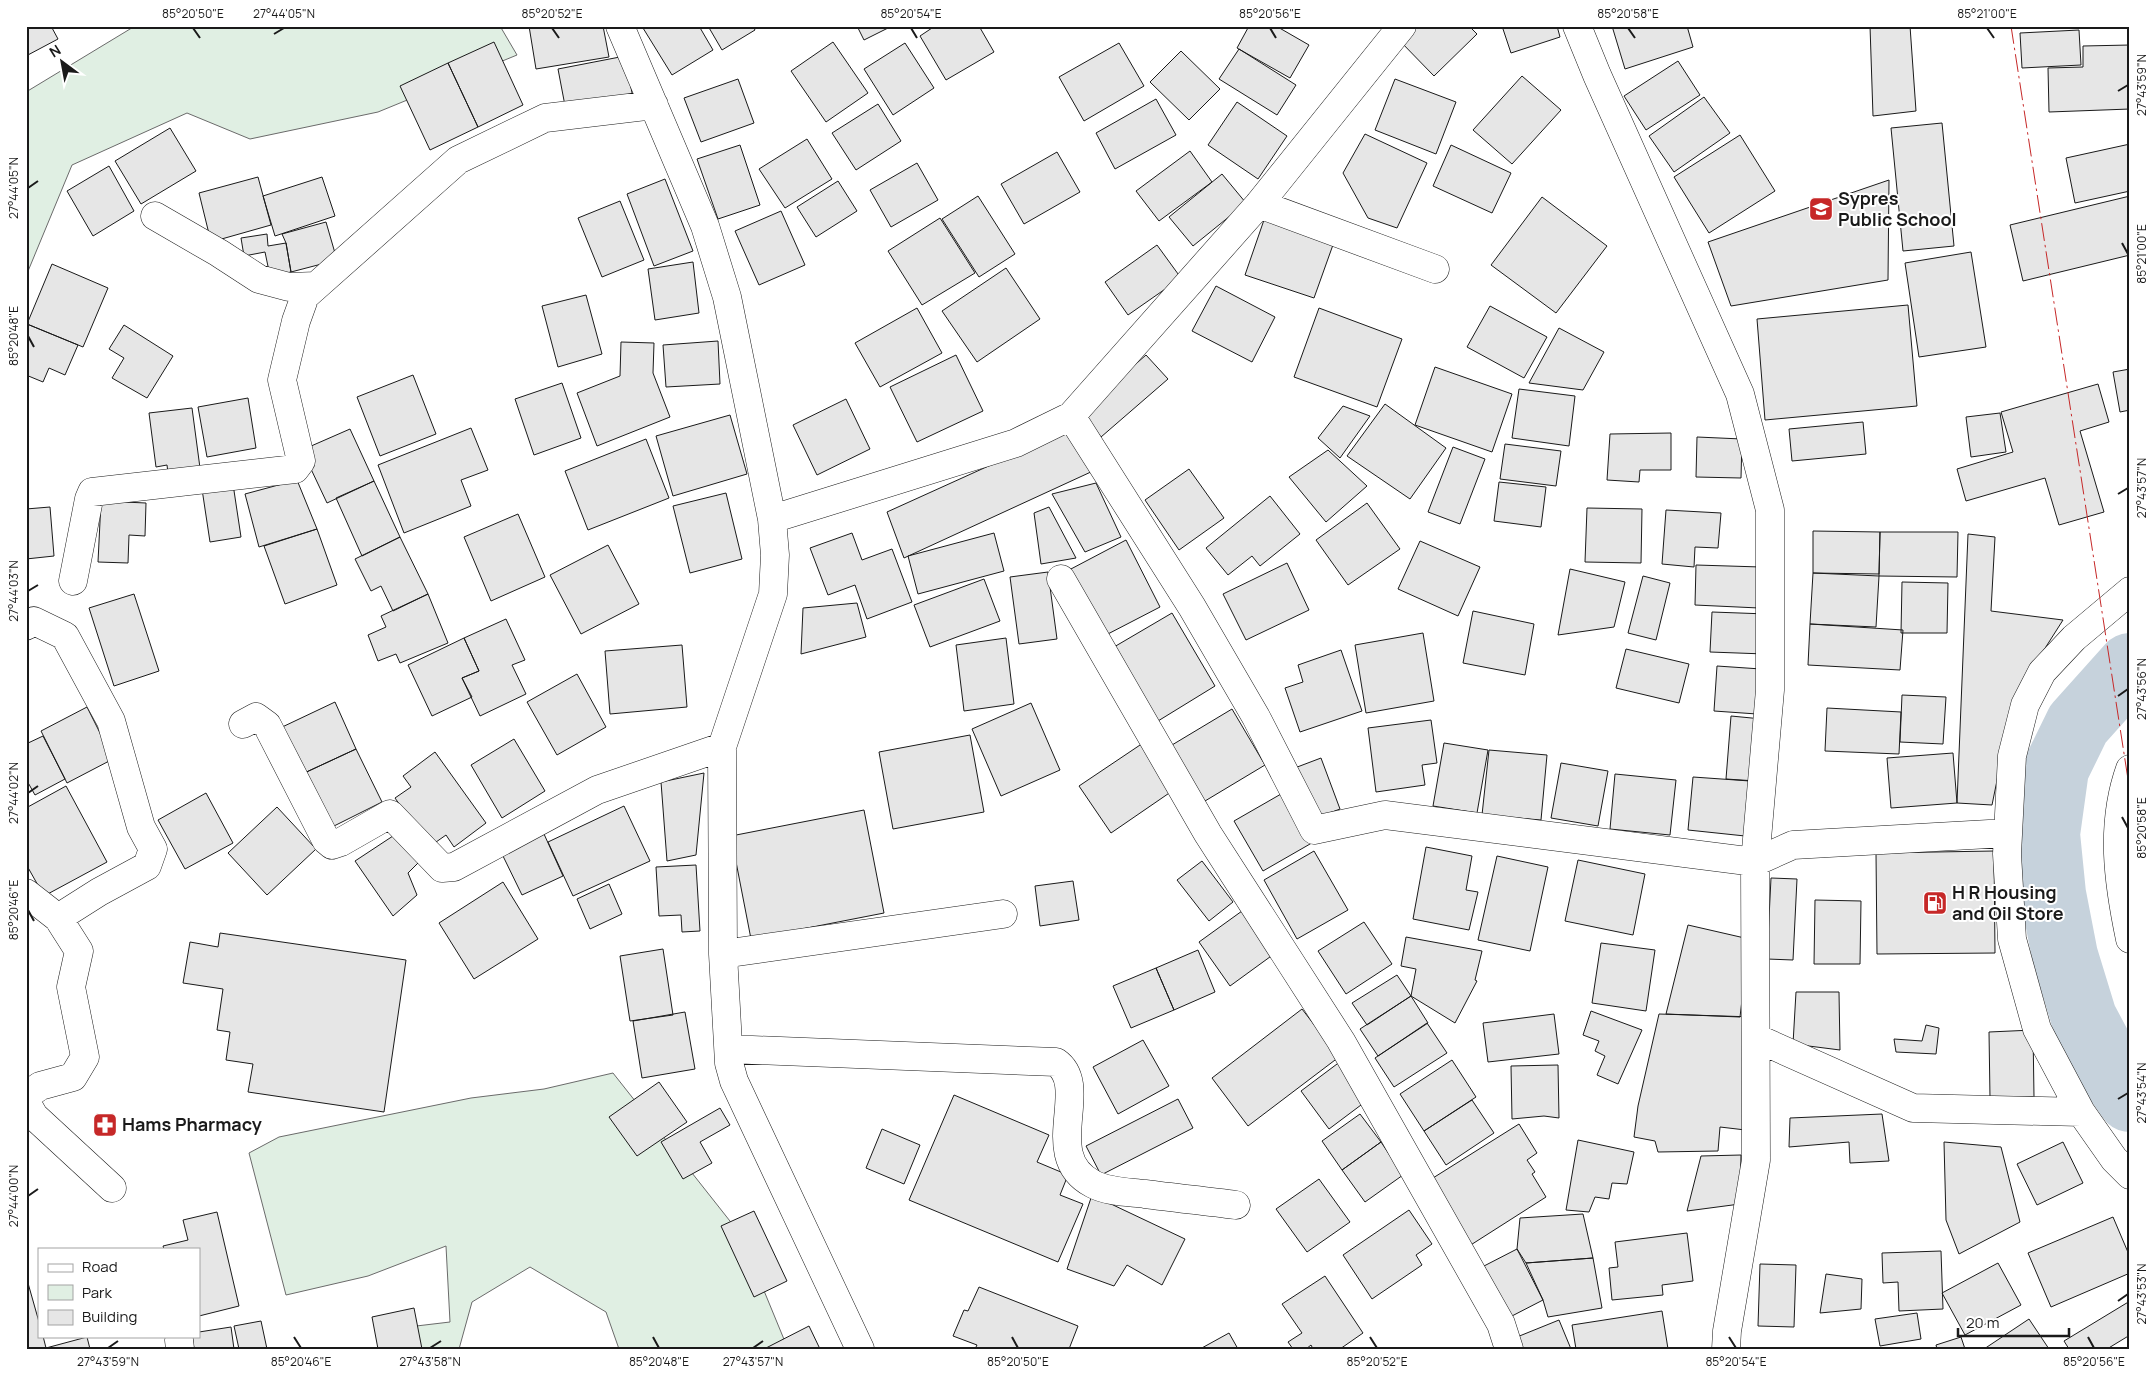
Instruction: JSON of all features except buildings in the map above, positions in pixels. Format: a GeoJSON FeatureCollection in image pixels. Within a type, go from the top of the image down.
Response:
{"type":"FeatureCollection","features":[{"type":"Feature","properties":{"kind":"street"},"geometry":{"type":"LineString","coordinates":[[620,26],[705,226],[727,296],[772,520],[776,555],[773,594],[722,747],[724,954],[729,1064],[734,1081],[860,1349]]}},
{"type":"Feature","properties":{"kind":"street"},"geometry":{"type":"LineString","coordinates":[[772,520],[1016,443],[1071,416],[1259,204],[1402,26]]}},
{"type":"Feature","properties":{"kind":"street"},"geometry":{"type":"LineString","coordinates":[[1577,26],[1597,75],[1740,394],[1770,510],[1770,690],[1755,862],[1757,904],[1756,1160],[1726,1331],[1726,1349]]}},
{"type":"Feature","properties":{"kind":"street"},"geometry":{"type":"LineString","coordinates":[[73,580],[92,492],[295,469],[301,461],[282,380],[296,321],[306,296],[458,160],[545,118],[654,105]]}},
{"type":"Feature","properties":{"kind":"street"},"geometry":{"type":"LineString","coordinates":[[1259,204],[1435,270]]}},
{"type":"Feature","properties":{"kind":"street"},"geometry":{"type":"LineString","coordinates":[[155,216],[259,279],[289,287],[316,286]]}},
{"type":"Feature","properties":{"kind":"street"},"geometry":{"type":"LineString","coordinates":[[1071,416],[1197,616],[1256,717],[1314,830],[1385,814],[1755,862],[1793,845],[2007,833]]}},
{"type":"Feature","properties":{"kind":"street"},"geometry":{"type":"LineString","coordinates":[[1061,579],[1208,834],[1341,1041],[1501,1324],[1509,1349]]}},
{"type":"Feature","properties":{"kind":"street"},"geometry":{"type":"LineString","coordinates":[[2130,591],[2074,638],[2042,672],[2025,705],[2012,756],[2006,854],[2012,939],[2037,1029],[2081,1112],[2114,1159],[2130,1175]]}},
{"type":"Feature","properties":{"kind":"street"},"geometry":{"type":"LineString","coordinates":[[26,626],[34,621],[65,636],[112,721],[141,827],[153,849],[147,866],[99,892],[58,918]]}},
{"type":"Feature","properties":{"kind":"street"},"geometry":{"type":"LineString","coordinates":[[243,724],[256,717],[267,725],[326,840],[332,845],[342,842],[390,814],[442,868],[454,866],[597,790],[722,747]]}},
{"type":"Feature","properties":{"kind":"street"},"geometry":{"type":"LineString","coordinates":[[2130,769],[2122,790],[2117,841],[2121,896],[2130,939]]}},
{"type":"Feature","properties":{"kind":"street"},"geometry":{"type":"LineString","coordinates":[[26,893],[58,918],[79,951],[71,988],[85,1057],[73,1077],[30,1091],[34,1116],[112,1188]]}},
{"type":"Feature","properties":{"kind":"street"},"geometry":{"type":"LineString","coordinates":[[724,954],[1003,914]]}},
{"type":"Feature","properties":{"kind":"street"},"geometry":{"type":"LineString","coordinates":[[1756,1038],[1913,1108],[2081,1112]]}},
{"type":"Feature","properties":{"kind":"street"},"geometry":{"type":"LineString","coordinates":[[729,1049],[1056,1062],[1064,1068],[1068,1080],[1066,1144],[1069,1158],[1076,1171],[1093,1184],[1114,1190],[1236,1205]]}},
{"type":"Feature","properties":{"kind":"green space"},"geometry":{"type":"Polygon","coordinates":[[[135,26],[500,26],[517,55],[378,112],[250,139],[187,113],[72,165],[26,276],[26,92],[135,26]]]}},
{"type":"Feature","properties":{"kind":"green space"},"geometry":{"type":"Polygon","coordinates":[[[613,1073],[741,1235],[788,1349],[619,1349],[606,1312],[530,1267],[472,1302],[459,1349],[396,1349],[391,1329],[450,1322],[446,1246],[368,1276],[286,1295],[249,1153],[279,1137],[471,1098],[544,1089],[613,1073]]]}},
{"type":"Feature","properties":{"kind":"waterway"},"geometry":{"type":"LineString","coordinates":[[2130,666],[2078,724],[2056,769],[2047,834],[2053,894],[2065,956],[2084,1018],[2118,1082],[2130,1099]]}},
{"type":"Feature","properties":{"kind":"power"},"geometry":{"type":"LineString","coordinates":[[2011,26],[2130,792]]}},
{"type":"Feature","properties":{"kind":"place","name":"Sypres Public School"},"geometry":{"type":"Point","coordinates":[1821,209]}},
{"type":"Feature","properties":{"kind":"place","name":"H R Housing and Oil Store"},"geometry":{"type":"Point","coordinates":[1935,903]}},
{"type":"Feature","properties":{"kind":"place","name":"Hams Pharmacy"},"geometry":{"type":"Point","coordinates":[105,1125]}}]}
